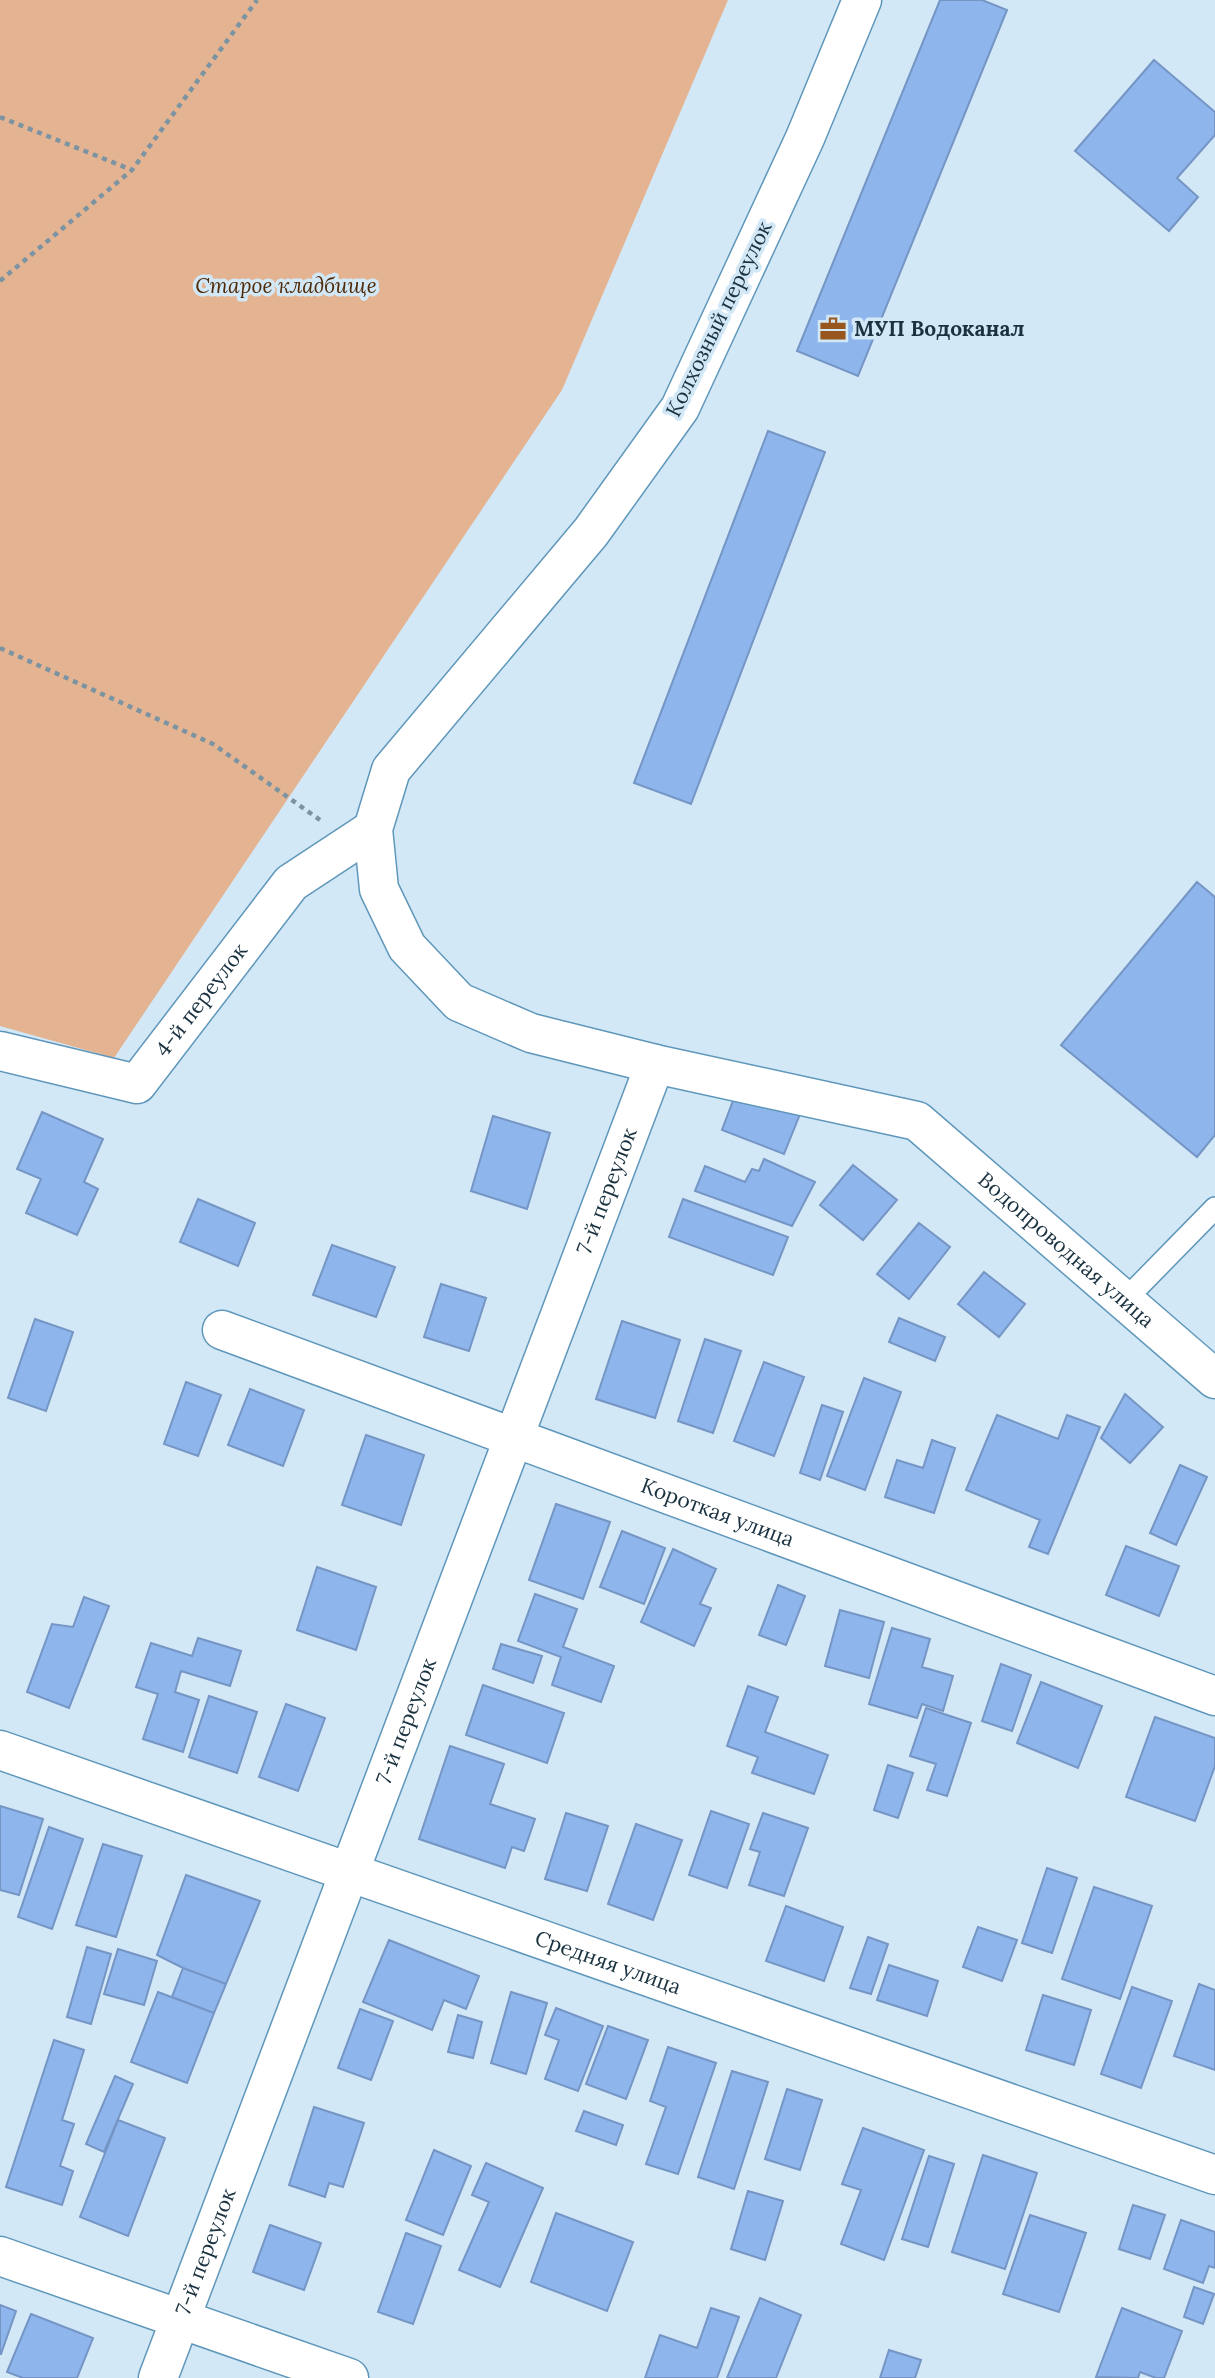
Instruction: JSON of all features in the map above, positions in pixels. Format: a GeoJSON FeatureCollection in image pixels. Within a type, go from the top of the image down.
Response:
{"type":"FeatureCollection","features":[{"type":"Feature","properties":{"kind":"street","name":"Колхозный переулок"},"geometry":{"type":"LineString","coordinates":[[363,836],[391,770],[591,532],[680,408],[805,138],[862,0]]}},
{"type":"Feature","properties":{"kind":"street","name":"4-й переулок"},"geometry":{"type":"LineString","coordinates":[[0,1051],[137,1084],[292,883],[363,836]]}},
{"type":"Feature","properties":{"kind":"street"},"geometry":{"type":"LineString","coordinates":[[363,836],[379,889],[407,947],[459,1002],[531,1033],[655,1064]]}},
{"type":"Feature","properties":{"kind":"street","name":"Водопроводная улица"},"geometry":{"type":"LineString","coordinates":[[655,1064],[917,1121],[1215,1379]]}},
{"type":"Feature","properties":{"kind":"street","name":"7-й переулок"},"geometry":{"type":"LineString","coordinates":[[158,2378],[655,1064]]}},
{"type":"Feature","properties":{"kind":"street","name":"Короткая улица"},"geometry":{"type":"LineString","coordinates":[[222,1330],[1215,1696]]}},
{"type":"Feature","properties":{"kind":"street","name":"Средняя улица"},"geometry":{"type":"LineString","coordinates":[[0,1750],[1215,2175]]}},
{"type":"Feature","properties":{"kind":"street"},"geometry":{"type":"LineString","coordinates":[[0,2256],[349,2378]]}},
{"type":"Feature","properties":{"kind":"lane"},"geometry":{"type":"LineString","coordinates":[[1124,1301],[1215,1208]]}},
{"type":"Feature","properties":{"kind":"path"},"geometry":{"type":"LineString","coordinates":[[0,281],[132,170],[257,0]]}},
{"type":"Feature","properties":{"kind":"path"},"geometry":{"type":"LineString","coordinates":[[0,117],[132,170]]}},
{"type":"Feature","properties":{"kind":"path"},"geometry":{"type":"LineString","coordinates":[[0,649],[213,744],[363,836]]}},
{"type":"Feature","properties":{"kind":"green space","name":"Старое кладбище"},"geometry":{"type":"Polygon","coordinates":[[[0,0],[728,0],[562,390],[114,1058],[0,1026],[0,0]]]}},
{"type":"Feature","properties":{"kind":"building"},"geometry":{"type":"Polygon","coordinates":[[[940,0],[982,0],[1007,10],[858,376],[797,351],[940,0]]]}},
{"type":"Feature","properties":{"kind":"building"},"geometry":{"type":"Polygon","coordinates":[[[1154,60],[1215,112],[1215,135],[1177,178],[1198,197],[1169,231],[1075,151],[1154,60]]]}},
{"type":"Feature","properties":{"kind":"building"},"geometry":{"type":"Polygon","coordinates":[[[768,431],[825,452],[691,804],[634,783],[768,431]]]}},
{"type":"Feature","properties":{"kind":"building"},"geometry":{"type":"Polygon","coordinates":[[[1197,882],[1215,897],[1215,1135],[1197,1157],[1061,1045],[1197,882]]]}},
{"type":"Feature","properties":{"kind":"building"},"geometry":{"type":"Polygon","coordinates":[[[737,1090],[800,1114],[784,1154],[722,1130],[737,1090]]]}},
{"type":"Feature","properties":{"kind":"building"},"geometry":{"type":"Polygon","coordinates":[[[42,1112],[103,1139],[84,1182],[98,1189],[77,1235],[26,1213],[41,1179],[17,1169],[42,1112]]]}},
{"type":"Feature","properties":{"kind":"building"},"geometry":{"type":"Polygon","coordinates":[[[493,1116],[550,1133],[527,1209],[471,1191],[493,1116]]]}},
{"type":"Feature","properties":{"kind":"building"},"geometry":{"type":"Polygon","coordinates":[[[764,1159],[815,1182],[792,1226],[695,1191],[705,1166],[745,1182],[752,1169],[759,1171],[764,1159]]]}},
{"type":"Feature","properties":{"kind":"building"},"geometry":{"type":"Polygon","coordinates":[[[853,1165],[897,1200],[863,1240],[820,1205],[853,1165]]]}},
{"type":"Feature","properties":{"kind":"building"},"geometry":{"type":"Polygon","coordinates":[[[198,1199],[255,1223],[238,1266],[180,1242],[198,1199]]]}},
{"type":"Feature","properties":{"kind":"building"},"geometry":{"type":"Polygon","coordinates":[[[683,1199],[788,1237],[773,1275],[669,1237],[683,1199]]]}},
{"type":"Feature","properties":{"kind":"building"},"geometry":{"type":"Polygon","coordinates":[[[919,1223],[950,1247],[909,1299],[877,1274],[919,1223]]]}},
{"type":"Feature","properties":{"kind":"building"},"geometry":{"type":"Polygon","coordinates":[[[332,1245],[395,1267],[376,1317],[313,1295],[332,1245]]]}},
{"type":"Feature","properties":{"kind":"building"},"geometry":{"type":"Polygon","coordinates":[[[984,1272],[1025,1304],[999,1337],[958,1304],[984,1272]]]}},
{"type":"Feature","properties":{"kind":"building"},"geometry":{"type":"Polygon","coordinates":[[[441,1284],[486,1298],[469,1351],[424,1337],[441,1284]]]}},
{"type":"Feature","properties":{"kind":"building"},"geometry":{"type":"Polygon","coordinates":[[[899,1318],[945,1337],[935,1361],[889,1342],[899,1318]]]}},
{"type":"Feature","properties":{"kind":"building"},"geometry":{"type":"Polygon","coordinates":[[[35,1319],[73,1332],[46,1411],[8,1398],[35,1319]]]}},
{"type":"Feature","properties":{"kind":"building"},"geometry":{"type":"Polygon","coordinates":[[[622,1321],[680,1340],[655,1418],[596,1399],[622,1321]]]}},
{"type":"Feature","properties":{"kind":"building"},"geometry":{"type":"Polygon","coordinates":[[[705,1339],[741,1351],[713,1433],[678,1421],[705,1339]]]}},
{"type":"Feature","properties":{"kind":"building"},"geometry":{"type":"Polygon","coordinates":[[[764,1362],[804,1377],[774,1456],[734,1441],[764,1362]]]}},
{"type":"Feature","properties":{"kind":"building"},"geometry":{"type":"Polygon","coordinates":[[[864,1378],[901,1392],[865,1490],[827,1476],[864,1378]]]}},
{"type":"Feature","properties":{"kind":"building"},"geometry":{"type":"Polygon","coordinates":[[[186,1382],[221,1395],[198,1456],[164,1444],[186,1382]]]}},
{"type":"Feature","properties":{"kind":"building"},"geometry":{"type":"Polygon","coordinates":[[[250,1389],[304,1410],[283,1466],[228,1445],[250,1389]]]}},
{"type":"Feature","properties":{"kind":"building"},"geometry":{"type":"Polygon","coordinates":[[[1125,1394],[1163,1427],[1130,1463],[1101,1438],[1125,1394]]]}},
{"type":"Feature","properties":{"kind":"building"},"geometry":{"type":"Polygon","coordinates":[[[822,1405],[843,1412],[820,1480],[800,1473],[822,1405]]]}},
{"type":"Feature","properties":{"kind":"building"},"geometry":{"type":"Polygon","coordinates":[[[997,1415],[1058,1439],[1067,1415],[1100,1427],[1048,1554],[1029,1547],[1040,1520],[966,1490],[997,1415]]]}},
{"type":"Feature","properties":{"kind":"building"},"geometry":{"type":"Polygon","coordinates":[[[366,1435],[424,1455],[401,1525],[342,1505],[366,1435]]]}},
{"type":"Feature","properties":{"kind":"building"},"geometry":{"type":"Polygon","coordinates":[[[932,1440],[955,1448],[934,1513],[885,1497],[897,1460],[923,1468],[932,1440]]]}},
{"type":"Feature","properties":{"kind":"building"},"geometry":{"type":"Polygon","coordinates":[[[1180,1465],[1207,1477],[1176,1545],[1150,1533],[1180,1465]]]}},
{"type":"Feature","properties":{"kind":"building"},"geometry":{"type":"Polygon","coordinates":[[[556,1504],[610,1522],[583,1599],[529,1580],[556,1504]]]}},
{"type":"Feature","properties":{"kind":"building"},"geometry":{"type":"Polygon","coordinates":[[[622,1531],[665,1548],[644,1604],[600,1587],[622,1531]]]}},
{"type":"Feature","properties":{"kind":"building"},"geometry":{"type":"Polygon","coordinates":[[[1126,1546],[1179,1566],[1159,1616],[1106,1595],[1126,1546]]]}},
{"type":"Feature","properties":{"kind":"building"},"geometry":{"type":"Polygon","coordinates":[[[673,1549],[716,1569],[700,1604],[711,1608],[694,1646],[641,1622],[673,1549]]]}},
{"type":"Feature","properties":{"kind":"building"},"geometry":{"type":"Polygon","coordinates":[[[317,1567],[376,1587],[356,1650],[297,1630],[317,1567]]]}},
{"type":"Feature","properties":{"kind":"building"},"geometry":{"type":"Polygon","coordinates":[[[778,1585],[805,1596],[786,1645],[759,1635],[778,1585]]]}},
{"type":"Feature","properties":{"kind":"building"},"geometry":{"type":"Polygon","coordinates":[[[535,1594],[577,1609],[563,1647],[614,1666],[601,1702],[552,1685],[561,1657],[518,1641],[535,1594]]]}},
{"type":"Feature","properties":{"kind":"building"},"geometry":{"type":"Polygon","coordinates":[[[84,1597],[109,1606],[69,1708],[27,1692],[52,1624],[73,1627],[84,1597]]]}},
{"type":"Feature","properties":{"kind":"building"},"geometry":{"type":"Polygon","coordinates":[[[840,1610],[884,1622],[869,1678],[825,1666],[840,1610]]]}},
{"type":"Feature","properties":{"kind":"building"},"geometry":{"type":"Polygon","coordinates":[[[892,1628],[930,1639],[922,1667],[953,1676],[943,1711],[922,1704],[917,1718],[869,1704],[892,1628]]]}},
{"type":"Feature","properties":{"kind":"building"},"geometry":{"type":"Polygon","coordinates":[[[198,1638],[241,1651],[230,1686],[181,1671],[175,1692],[199,1700],[183,1752],[143,1739],[158,1694],[136,1687],[151,1643],[192,1656],[198,1638]]]}},
{"type":"Feature","properties":{"kind":"building"},"geometry":{"type":"Polygon","coordinates":[[[501,1644],[542,1656],[533,1683],[493,1669],[501,1644]]]}},
{"type":"Feature","properties":{"kind":"building"},"geometry":{"type":"Polygon","coordinates":[[[1001,1664],[1031,1675],[1012,1731],[982,1721],[1001,1664]]]}},
{"type":"Feature","properties":{"kind":"building"},"geometry":{"type":"Polygon","coordinates":[[[1041,1682],[1102,1706],[1078,1768],[1017,1743],[1041,1682]]]}},
{"type":"Feature","properties":{"kind":"building"},"geometry":{"type":"Polygon","coordinates":[[[483,1685],[564,1713],[547,1763],[466,1735],[483,1685]]]}},
{"type":"Feature","properties":{"kind":"building"},"geometry":{"type":"Polygon","coordinates":[[[748,1686],[778,1697],[765,1732],[828,1755],[814,1794],[752,1773],[758,1757],[727,1746],[748,1686]]]}},
{"type":"Feature","properties":{"kind":"building"},"geometry":{"type":"Polygon","coordinates":[[[209,1696],[257,1712],[237,1773],[189,1757],[209,1696]]]}},
{"type":"Feature","properties":{"kind":"building"},"geometry":{"type":"Polygon","coordinates":[[[286,1704],[325,1718],[298,1791],[259,1777],[286,1704]]]}},
{"type":"Feature","properties":{"kind":"building"},"geometry":{"type":"Polygon","coordinates":[[[926,1708],[971,1723],[947,1796],[927,1790],[936,1764],[910,1756],[926,1708]]]}},
{"type":"Feature","properties":{"kind":"building"},"geometry":{"type":"Polygon","coordinates":[[[1155,1717],[1215,1738],[1215,1766],[1195,1821],[1126,1797],[1155,1717]]]}},
{"type":"Feature","properties":{"kind":"building"},"geometry":{"type":"Polygon","coordinates":[[[450,1746],[504,1764],[490,1804],[535,1819],[524,1851],[512,1847],[505,1868],[419,1839],[450,1746]]]}},
{"type":"Feature","properties":{"kind":"building"},"geometry":{"type":"Polygon","coordinates":[[[888,1765],[913,1773],[898,1818],[874,1810],[888,1765]]]}},
{"type":"Feature","properties":{"kind":"building"},"geometry":{"type":"Polygon","coordinates":[[[0,1806],[43,1819],[19,1895],[0,1890],[0,1806]]]}},
{"type":"Feature","properties":{"kind":"building"},"geometry":{"type":"Polygon","coordinates":[[[711,1811],[749,1824],[727,1888],[689,1875],[711,1811]]]}},
{"type":"Feature","properties":{"kind":"building"},"geometry":{"type":"Polygon","coordinates":[[[566,1813],[608,1826],[587,1891],[545,1879],[566,1813]]]}},
{"type":"Feature","properties":{"kind":"building"},"geometry":{"type":"Polygon","coordinates":[[[763,1813],[808,1828],[784,1896],[749,1885],[760,1852],[750,1849],[763,1813]]]}},
{"type":"Feature","properties":{"kind":"building"},"geometry":{"type":"Polygon","coordinates":[[[636,1824],[682,1840],[653,1920],[608,1904],[636,1824]]]}},
{"type":"Feature","properties":{"kind":"building"},"geometry":{"type":"Polygon","coordinates":[[[49,1827],[83,1839],[52,1929],[18,1917],[49,1827]]]}},
{"type":"Feature","properties":{"kind":"building"},"geometry":{"type":"Polygon","coordinates":[[[103,1844],[142,1856],[116,1937],[76,1925],[103,1844]]]}},
{"type":"Feature","properties":{"kind":"building"},"geometry":{"type":"Polygon","coordinates":[[[1047,1868],[1077,1878],[1052,1953],[1022,1943],[1047,1868]]]}},
{"type":"Feature","properties":{"kind":"building"},"geometry":{"type":"Polygon","coordinates":[[[186,1875],[260,1901],[226,1984],[157,1955],[186,1875]]]}},
{"type":"Feature","properties":{"kind":"building"},"geometry":{"type":"Polygon","coordinates":[[[1094,1887],[1152,1906],[1120,1999],[1062,1979],[1094,1887]]]}},
{"type":"Feature","properties":{"kind":"building"},"geometry":{"type":"Polygon","coordinates":[[[786,1906],[843,1927],[824,1981],[766,1961],[786,1906]]]}},
{"type":"Feature","properties":{"kind":"building"},"geometry":{"type":"Polygon","coordinates":[[[978,1927],[1017,1940],[1002,1981],[963,1967],[978,1927]]]}},
{"type":"Feature","properties":{"kind":"building"},"geometry":{"type":"Polygon","coordinates":[[[868,1937],[888,1944],[871,1994],[850,1988],[868,1937]]]}},
{"type":"Feature","properties":{"kind":"building"},"geometry":{"type":"Polygon","coordinates":[[[389,1940],[479,1976],[466,2009],[444,2000],[432,2030],[363,2002],[389,1940]]]}},
{"type":"Feature","properties":{"kind":"building"},"geometry":{"type":"Polygon","coordinates":[[[87,1947],[111,1954],[91,2024],[67,2017],[87,1947]]]}},
{"type":"Feature","properties":{"kind":"building"},"geometry":{"type":"Polygon","coordinates":[[[118,1949],[157,1961],[144,2005],[104,1994],[118,1949]]]}},
{"type":"Feature","properties":{"kind":"building"},"geometry":{"type":"Polygon","coordinates":[[[889,1965],[938,1981],[927,2016],[877,2000],[889,1965]]]}},
{"type":"Feature","properties":{"kind":"building"},"geometry":{"type":"Polygon","coordinates":[[[183,1968],[226,1984],[214,2013],[172,1997],[183,1968]]]}},
{"type":"Feature","properties":{"kind":"building"},"geometry":{"type":"Polygon","coordinates":[[[1199,1984],[1215,1990],[1215,2070],[1174,2056],[1199,1984]]]}},
{"type":"Feature","properties":{"kind":"building"},"geometry":{"type":"Polygon","coordinates":[[[1132,1987],[1172,2001],[1141,2088],[1101,2074],[1132,1987]]]}},
{"type":"Feature","properties":{"kind":"building"},"geometry":{"type":"Polygon","coordinates":[[[158,1992],[214,2013],[187,2083],[131,2062],[158,1992]]]}},
{"type":"Feature","properties":{"kind":"building"},"geometry":{"type":"Polygon","coordinates":[[[511,1992],[547,2003],[526,2074],[491,2063],[511,1992]]]}},
{"type":"Feature","properties":{"kind":"building"},"geometry":{"type":"Polygon","coordinates":[[[1043,1995],[1091,2010],[1074,2065],[1026,2050],[1043,1995]]]}},
{"type":"Feature","properties":{"kind":"building"},"geometry":{"type":"Polygon","coordinates":[[[556,2008],[603,2026],[578,2091],[545,2079],[559,2040],[545,2035],[556,2008]]]}},
{"type":"Feature","properties":{"kind":"building"},"geometry":{"type":"Polygon","coordinates":[[[360,2009],[393,2021],[371,2080],[338,2068],[360,2009]]]}},
{"type":"Feature","properties":{"kind":"building"},"geometry":{"type":"Polygon","coordinates":[[[458,2015],[482,2022],[473,2058],[448,2052],[458,2015]]]}},
{"type":"Feature","properties":{"kind":"building"},"geometry":{"type":"Polygon","coordinates":[[[608,2026],[648,2040],[626,2099],[586,2084],[608,2026]]]}},
{"type":"Feature","properties":{"kind":"building"},"geometry":{"type":"Polygon","coordinates":[[[54,2040],[84,2050],[62,2120],[74,2124],[60,2166],[73,2171],[62,2205],[6,2187],[54,2040]]]}},
{"type":"Feature","properties":{"kind":"building"},"geometry":{"type":"Polygon","coordinates":[[[668,2047],[716,2063],[678,2174],[646,2164],[666,2107],[650,2101],[668,2047]]]}},
{"type":"Feature","properties":{"kind":"building"},"geometry":{"type":"Polygon","coordinates":[[[732,2071],[768,2082],[734,2189],[698,2177],[732,2071]]]}},
{"type":"Feature","properties":{"kind":"building"},"geometry":{"type":"Polygon","coordinates":[[[115,2076],[133,2084],[104,2152],[86,2144],[115,2076]]]}},
{"type":"Feature","properties":{"kind":"building"},"geometry":{"type":"Polygon","coordinates":[[[787,2089],[822,2100],[800,2170],[765,2159],[787,2089]]]}},
{"type":"Feature","properties":{"kind":"building"},"geometry":{"type":"Polygon","coordinates":[[[314,2107],[364,2123],[343,2187],[329,2183],[325,2197],[289,2185],[314,2107]]]}},
{"type":"Feature","properties":{"kind":"building"},"geometry":{"type":"Polygon","coordinates":[[[584,2111],[623,2125],[616,2145],[576,2131],[584,2111]]]}},
{"type":"Feature","properties":{"kind":"building"},"geometry":{"type":"Polygon","coordinates":[[[118,2120],[165,2138],[128,2236],[80,2217],[118,2120]]]}},
{"type":"Feature","properties":{"kind":"building"},"geometry":{"type":"Polygon","coordinates":[[[863,2128],[924,2150],[884,2260],[841,2244],[861,2190],[842,2184],[863,2128]]]}},
{"type":"Feature","properties":{"kind":"building"},"geometry":{"type":"Polygon","coordinates":[[[434,2150],[471,2166],[443,2235],[406,2220],[434,2150]]]}},
{"type":"Feature","properties":{"kind":"building"},"geometry":{"type":"Polygon","coordinates":[[[983,2155],[1037,2173],[1005,2269],[952,2252],[983,2155]]]}},
{"type":"Feature","properties":{"kind":"building"},"geometry":{"type":"Polygon","coordinates":[[[929,2156],[954,2164],[928,2247],[902,2239],[929,2156]]]}},
{"type":"Feature","properties":{"kind":"building"},"geometry":{"type":"Polygon","coordinates":[[[486,2163],[543,2188],[500,2287],[459,2270],[489,2202],[472,2195],[486,2163]]]}},
{"type":"Feature","properties":{"kind":"building"},"geometry":{"type":"Polygon","coordinates":[[[748,2191],[783,2201],[765,2260],[731,2249],[748,2191]]]}},
{"type":"Feature","properties":{"kind":"building"},"geometry":{"type":"Polygon","coordinates":[[[1133,2205],[1165,2215],[1150,2259],[1119,2249],[1133,2205]]]}},
{"type":"Feature","properties":{"kind":"building"},"geometry":{"type":"Polygon","coordinates":[[[556,2213],[633,2242],[607,2311],[531,2282],[556,2213]]]}},
{"type":"Feature","properties":{"kind":"building"},"geometry":{"type":"Polygon","coordinates":[[[1030,2215],[1086,2233],[1059,2312],[1003,2294],[1030,2215]]]}},
{"type":"Feature","properties":{"kind":"building"},"geometry":{"type":"Polygon","coordinates":[[[1181,2220],[1215,2232],[1215,2268],[1209,2266],[1203,2283],[1164,2269],[1181,2220]]]}},
{"type":"Feature","properties":{"kind":"building"},"geometry":{"type":"Polygon","coordinates":[[[270,2225],[321,2243],[304,2290],[253,2272],[270,2225]]]}},
{"type":"Feature","properties":{"kind":"building"},"geometry":{"type":"Polygon","coordinates":[[[406,2233],[441,2246],[413,2324],[378,2312],[406,2233]]]}},
{"type":"Feature","properties":{"kind":"building"},"geometry":{"type":"Polygon","coordinates":[[[1194,2287],[1214,2294],[1203,2324],[1184,2317],[1194,2287]]]}},
{"type":"Feature","properties":{"kind":"building"},"geometry":{"type":"Polygon","coordinates":[[[760,2298],[801,2315],[776,2378],[727,2378],[760,2298]]]}},
{"type":"Feature","properties":{"kind":"building"},"geometry":{"type":"Polygon","coordinates":[[[0,2305],[16,2311],[1,2354],[0,2354],[0,2305]]]}},
{"type":"Feature","properties":{"kind":"building"},"geometry":{"type":"Polygon","coordinates":[[[711,2308],[739,2317],[717,2378],[645,2378],[660,2335],[697,2348],[711,2308]]]}},
{"type":"Feature","properties":{"kind":"building"},"geometry":{"type":"Polygon","coordinates":[[[1122,2308],[1182,2331],[1164,2378],[1140,2372],[1138,2378],[1096,2377],[1122,2308]]]}},
{"type":"Feature","properties":{"kind":"building"},"geometry":{"type":"Polygon","coordinates":[[[31,2314],[93,2338],[77,2378],[23,2378],[7,2372],[31,2314]]]}},
{"type":"Feature","properties":{"kind":"building"},"geometry":{"type":"Polygon","coordinates":[[[889,2350],[921,2360],[915,2378],[880,2378],[889,2350]]]}},
{"type":"Feature","properties":{"kind":"place","name":"МУП Водоканал"},"geometry":{"type":"Point","coordinates":[833,329]}}]}
